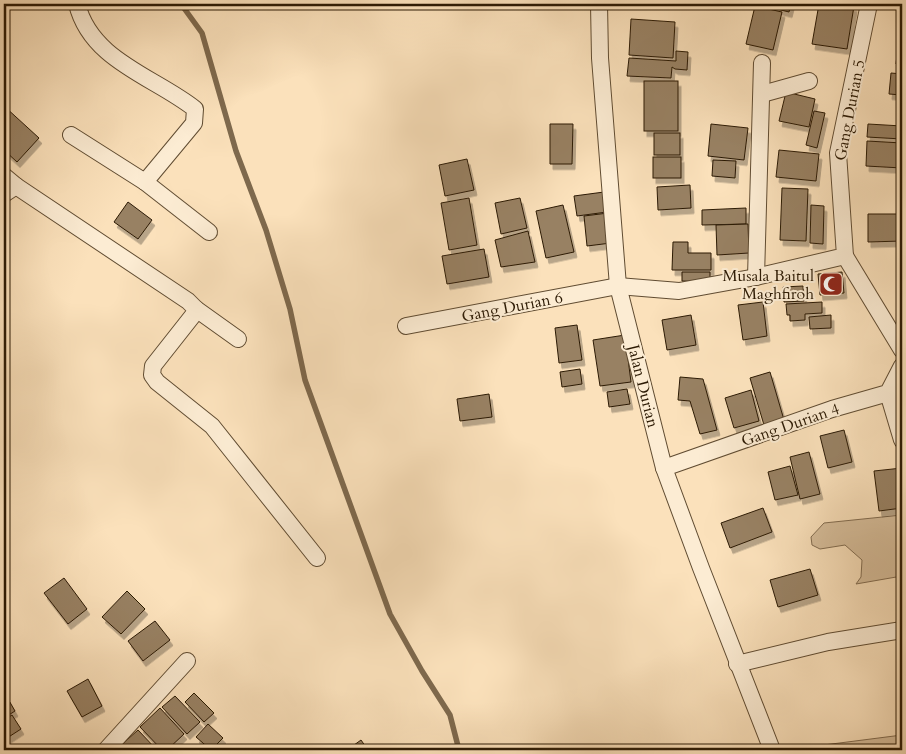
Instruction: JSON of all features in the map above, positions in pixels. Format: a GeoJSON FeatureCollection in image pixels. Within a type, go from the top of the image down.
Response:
{"type":"FeatureCollection","features":[{"type":"Feature","properties":{"kind":"street"},"geometry":{"type":"LineString","coordinates":[[77,4],[80,16],[97,43],[138,76],[183,99],[195,109],[194,123],[146,182]]}},
{"type":"Feature","properties":{"kind":"street","name":"Jalan Durian"},"geometry":{"type":"LineString","coordinates":[[599,4],[600,58],[618,286],[664,468],[737,664],[772,750]]}},
{"type":"Feature","properties":{"kind":"street","name":"Gang Durian 5"},"geometry":{"type":"LineString","coordinates":[[845,256],[838,153],[869,4]]}},
{"type":"Feature","properties":{"kind":"street"},"geometry":{"type":"LineString","coordinates":[[756,277],[762,63]]}},
{"type":"Feature","properties":{"kind":"street"},"geometry":{"type":"LineString","coordinates":[[762,94],[809,81]]}},
{"type":"Feature","properties":{"kind":"street"},"geometry":{"type":"LineString","coordinates":[[71,135],[146,182],[209,232]]}},
{"type":"Feature","properties":{"kind":"street"},"geometry":{"type":"LineString","coordinates":[[8,185],[188,301],[196,309],[238,339]]}},
{"type":"Feature","properties":{"kind":"street"},"geometry":{"type":"LineString","coordinates":[[618,286],[679,291],[756,277],[845,256],[902,350]]}},
{"type":"Feature","properties":{"kind":"street","name":"Gang Durian 6"},"geometry":{"type":"LineString","coordinates":[[406,326],[618,286]]}},
{"type":"Feature","properties":{"kind":"street"},"geometry":{"type":"LineString","coordinates":[[196,309],[153,366],[152,375],[157,382],[212,426],[317,558]]}},
{"type":"Feature","properties":{"kind":"street"},"geometry":{"type":"LineString","coordinates":[[902,366],[888,393],[902,440]]}},
{"type":"Feature","properties":{"kind":"street","name":"Gang Durian 4"},"geometry":{"type":"LineString","coordinates":[[664,468],[832,409],[888,393]]}},
{"type":"Feature","properties":{"kind":"street"},"geometry":{"type":"LineString","coordinates":[[737,664],[828,642],[902,630]]}},
{"type":"Feature","properties":{"kind":"street"},"geometry":{"type":"LineString","coordinates":[[106,750],[187,661]]}},
{"type":"Feature","properties":{"kind":"shaded area"},"geometry":{"type":"Polygon","coordinates":[[[902,515],[902,576],[856,584],[861,577],[862,560],[845,545],[820,549],[812,545],[811,537],[824,523],[902,515]]]}},
{"type":"Feature","properties":{"kind":"shaded area"},"geometry":{"type":"Polygon","coordinates":[[[902,735],[902,750],[814,750],[816,746],[902,735]]]}},
{"type":"Feature","properties":{"kind":"building"},"geometry":{"type":"Polygon","coordinates":[[[757,4],[791,4],[789,12],[757,4]]]}},
{"type":"Feature","properties":{"kind":"building"},"geometry":{"type":"Polygon","coordinates":[[[819,4],[854,6],[847,49],[812,44],[819,4]]]}},
{"type":"Feature","properties":{"kind":"building"},"geometry":{"type":"Polygon","coordinates":[[[755,6],[782,12],[773,50],[746,44],[755,6]]]}},
{"type":"Feature","properties":{"kind":"building"},"geometry":{"type":"Polygon","coordinates":[[[631,19],[675,22],[673,58],[629,55],[631,19]]]}},
{"type":"Feature","properties":{"kind":"building"},"geometry":{"type":"Polygon","coordinates":[[[899,36],[902,36],[902,64],[896,64],[899,36]]]}},
{"type":"Feature","properties":{"kind":"building"},"geometry":{"type":"Polygon","coordinates":[[[676,51],[688,52],[687,70],[672,67],[671,78],[627,76],[629,58],[676,61],[676,51]]]}},
{"type":"Feature","properties":{"kind":"building"},"geometry":{"type":"Polygon","coordinates":[[[891,73],[902,74],[902,95],[889,94],[891,73]]]}},
{"type":"Feature","properties":{"kind":"building"},"geometry":{"type":"Polygon","coordinates":[[[644,81],[678,81],[678,131],[644,131],[644,81]]]}},
{"type":"Feature","properties":{"kind":"building"},"geometry":{"type":"Polygon","coordinates":[[[786,92],[815,99],[809,127],[779,121],[786,92]]]}},
{"type":"Feature","properties":{"kind":"building"},"geometry":{"type":"Polygon","coordinates":[[[4,106],[39,138],[17,162],[4,150],[4,106]]]}},
{"type":"Feature","properties":{"kind":"building"},"geometry":{"type":"Polygon","coordinates":[[[814,111],[825,113],[817,148],[806,145],[814,111]]]}},
{"type":"Feature","properties":{"kind":"building"},"geometry":{"type":"Polygon","coordinates":[[[550,124],[573,124],[572,164],[550,164],[550,124]]]}},
{"type":"Feature","properties":{"kind":"building"},"geometry":{"type":"Polygon","coordinates":[[[711,124],[748,128],[744,160],[708,156],[711,124]]]}},
{"type":"Feature","properties":{"kind":"building"},"geometry":{"type":"Polygon","coordinates":[[[868,124],[902,126],[902,139],[867,137],[868,124]]]}},
{"type":"Feature","properties":{"kind":"building"},"geometry":{"type":"Polygon","coordinates":[[[654,133],[680,133],[680,155],[654,155],[654,133]]]}},
{"type":"Feature","properties":{"kind":"building"},"geometry":{"type":"Polygon","coordinates":[[[867,141],[902,143],[902,168],[866,166],[867,141]]]}},
{"type":"Feature","properties":{"kind":"building"},"geometry":{"type":"Polygon","coordinates":[[[779,150],[819,154],[816,181],[776,177],[779,150]]]}},
{"type":"Feature","properties":{"kind":"building"},"geometry":{"type":"Polygon","coordinates":[[[653,157],[681,157],[681,178],[653,178],[653,157]]]}},
{"type":"Feature","properties":{"kind":"building"},"geometry":{"type":"Polygon","coordinates":[[[467,159],[474,190],[445,196],[439,165],[467,159]]]}},
{"type":"Feature","properties":{"kind":"building"},"geometry":{"type":"Polygon","coordinates":[[[713,160],[736,161],[735,178],[712,176],[713,160]]]}},
{"type":"Feature","properties":{"kind":"building"},"geometry":{"type":"Polygon","coordinates":[[[690,185],[691,208],[658,210],[657,187],[690,185]]]}},
{"type":"Feature","properties":{"kind":"building"},"geometry":{"type":"Polygon","coordinates":[[[782,188],[808,189],[806,241],[780,240],[782,188]]]}},
{"type":"Feature","properties":{"kind":"building"},"geometry":{"type":"Polygon","coordinates":[[[604,192],[607,212],[577,216],[574,196],[604,192]]]}},
{"type":"Feature","properties":{"kind":"building"},"geometry":{"type":"Polygon","coordinates":[[[469,198],[477,245],[449,250],[441,203],[469,198]]]}},
{"type":"Feature","properties":{"kind":"building"},"geometry":{"type":"Polygon","coordinates":[[[520,198],[527,228],[501,234],[495,203],[520,198]]]}},
{"type":"Feature","properties":{"kind":"building"},"geometry":{"type":"Polygon","coordinates":[[[128,202],[152,220],[138,239],[114,222],[128,202]]]}},
{"type":"Feature","properties":{"kind":"building"},"geometry":{"type":"Polygon","coordinates":[[[563,205],[574,252],[546,258],[536,211],[563,205]]]}},
{"type":"Feature","properties":{"kind":"building"},"geometry":{"type":"Polygon","coordinates":[[[811,205],[824,206],[823,244],[810,243],[811,205]]]}},
{"type":"Feature","properties":{"kind":"building"},"geometry":{"type":"Polygon","coordinates":[[[746,208],[746,224],[702,225],[702,210],[746,208]]]}},
{"type":"Feature","properties":{"kind":"building"},"geometry":{"type":"Polygon","coordinates":[[[608,213],[611,243],[587,246],[584,216],[608,213]]]}},
{"type":"Feature","properties":{"kind":"building"},"geometry":{"type":"Polygon","coordinates":[[[868,214],[902,214],[902,241],[868,242],[868,214]]]}},
{"type":"Feature","properties":{"kind":"building"},"geometry":{"type":"Polygon","coordinates":[[[748,224],[749,253],[717,255],[716,225],[748,224]]]}},
{"type":"Feature","properties":{"kind":"building"},"geometry":{"type":"Polygon","coordinates":[[[528,231],[535,262],[501,267],[495,240],[528,231]]]}},
{"type":"Feature","properties":{"kind":"building"},"geometry":{"type":"Polygon","coordinates":[[[673,242],[688,242],[688,253],[711,253],[711,270],[672,270],[673,242]]]}},
{"type":"Feature","properties":{"kind":"building"},"geometry":{"type":"Polygon","coordinates":[[[484,249],[489,277],[447,284],[442,256],[484,249]]]}},
{"type":"Feature","properties":{"kind":"building"},"geometry":{"type":"Polygon","coordinates":[[[682,272],[710,272],[710,282],[682,281],[682,272]]]}},
{"type":"Feature","properties":{"kind":"building","name":"Musala Baitul Maghfiroh"},"geometry":{"type":"Polygon","coordinates":[[[842,272],[844,293],[820,295],[818,274],[842,272]]]}},
{"type":"Feature","properties":{"kind":"building"},"geometry":{"type":"Polygon","coordinates":[[[803,286],[804,301],[784,302],[783,287],[803,286]]]}},
{"type":"Feature","properties":{"kind":"building"},"geometry":{"type":"Polygon","coordinates":[[[763,302],[767,336],[743,340],[738,305],[763,302]]]}},
{"type":"Feature","properties":{"kind":"building"},"geometry":{"type":"Polygon","coordinates":[[[822,302],[822,313],[805,314],[805,320],[790,321],[790,315],[787,315],[786,304],[822,302]]]}},
{"type":"Feature","properties":{"kind":"building"},"geometry":{"type":"Polygon","coordinates":[[[691,315],[696,345],[667,350],[662,320],[691,315]]]}},
{"type":"Feature","properties":{"kind":"building"},"geometry":{"type":"Polygon","coordinates":[[[831,315],[831,328],[810,329],[809,317],[831,315]]]}},
{"type":"Feature","properties":{"kind":"building"},"geometry":{"type":"Polygon","coordinates":[[[577,325],[582,360],[559,363],[555,328],[577,325]]]}},
{"type":"Feature","properties":{"kind":"building"},"geometry":{"type":"Polygon","coordinates":[[[625,335],[631,382],[600,386],[593,340],[625,335]]]}},
{"type":"Feature","properties":{"kind":"building"},"geometry":{"type":"Polygon","coordinates":[[[580,369],[582,384],[562,387],[560,372],[580,369]]]}},
{"type":"Feature","properties":{"kind":"building"},"geometry":{"type":"Polygon","coordinates":[[[770,372],[784,420],[764,425],[750,378],[770,372]]]}},
{"type":"Feature","properties":{"kind":"building"},"geometry":{"type":"Polygon","coordinates":[[[680,377],[703,379],[717,430],[700,434],[690,401],[678,400],[680,377]]]}},
{"type":"Feature","properties":{"kind":"building"},"geometry":{"type":"Polygon","coordinates":[[[627,389],[630,404],[609,407],[607,392],[627,389]]]}},
{"type":"Feature","properties":{"kind":"building"},"geometry":{"type":"Polygon","coordinates":[[[751,390],[759,421],[734,428],[725,398],[751,390]]]}},
{"type":"Feature","properties":{"kind":"building"},"geometry":{"type":"Polygon","coordinates":[[[489,394],[492,417],[460,421],[457,399],[489,394]]]}},
{"type":"Feature","properties":{"kind":"building"},"geometry":{"type":"Polygon","coordinates":[[[844,430],[852,462],[828,468],[820,436],[844,430]]]}},
{"type":"Feature","properties":{"kind":"building"},"geometry":{"type":"Polygon","coordinates":[[[809,452],[820,494],[800,499],[790,457],[809,452]]]}},
{"type":"Feature","properties":{"kind":"building"},"geometry":{"type":"Polygon","coordinates":[[[790,466],[798,495],[775,500],[768,472],[790,466]]]}},
{"type":"Feature","properties":{"kind":"building"},"geometry":{"type":"Polygon","coordinates":[[[902,468],[902,508],[879,511],[874,471],[902,468]]]}},
{"type":"Feature","properties":{"kind":"building"},"geometry":{"type":"Polygon","coordinates":[[[763,508],[772,532],[730,548],[721,523],[763,508]]]}},
{"type":"Feature","properties":{"kind":"building"},"geometry":{"type":"Polygon","coordinates":[[[810,569],[818,595],[778,607],[770,580],[810,569]]]}},
{"type":"Feature","properties":{"kind":"building"},"geometry":{"type":"Polygon","coordinates":[[[64,578],[87,609],[68,624],[44,593],[64,578]]]}},
{"type":"Feature","properties":{"kind":"building"},"geometry":{"type":"Polygon","coordinates":[[[127,591],[145,609],[121,634],[102,617],[127,591]]]}},
{"type":"Feature","properties":{"kind":"building"},"geometry":{"type":"Polygon","coordinates":[[[155,621],[170,640],[143,661],[128,641],[155,621]]]}},
{"type":"Feature","properties":{"kind":"building"},"geometry":{"type":"Polygon","coordinates":[[[88,679],[102,706],[82,717],[67,691],[88,679]]]}},
{"type":"Feature","properties":{"kind":"building"},"geometry":{"type":"Polygon","coordinates":[[[4,692],[15,711],[4,718],[4,692]]]}},
{"type":"Feature","properties":{"kind":"building"},"geometry":{"type":"Polygon","coordinates":[[[194,693],[214,713],[204,722],[185,702],[194,693]]]}},
{"type":"Feature","properties":{"kind":"building"},"geometry":{"type":"Polygon","coordinates":[[[175,696],[200,722],[187,734],[162,707],[175,696]]]}},
{"type":"Feature","properties":{"kind":"building"},"geometry":{"type":"Polygon","coordinates":[[[160,708],[184,734],[167,750],[162,750],[140,727],[160,708]]]}},
{"type":"Feature","properties":{"kind":"building"},"geometry":{"type":"Polygon","coordinates":[[[12,715],[21,729],[4,740],[4,720],[12,715]]]}},
{"type":"Feature","properties":{"kind":"building"},"geometry":{"type":"Polygon","coordinates":[[[208,724],[223,738],[211,750],[196,737],[208,724]]]}},
{"type":"Feature","properties":{"kind":"building"},"geometry":{"type":"Polygon","coordinates":[[[138,730],[157,750],[122,750],[119,747],[138,730]]]}},
{"type":"Feature","properties":{"kind":"building"},"geometry":{"type":"Polygon","coordinates":[[[361,740],[368,750],[352,750],[350,748],[361,740]]]}},
{"type":"Feature","properties":{"kind":"waterway"},"geometry":{"type":"LineString","coordinates":[[181,4],[202,33],[236,151],[266,230],[290,309],[305,380],[390,614],[422,671],[450,715],[459,750]]}},
{"type":"Feature","properties":{"kind":"place","name":"Musala Baitul Maghfiroh"},"geometry":{"type":"Point","coordinates":[831,284]}}]}
